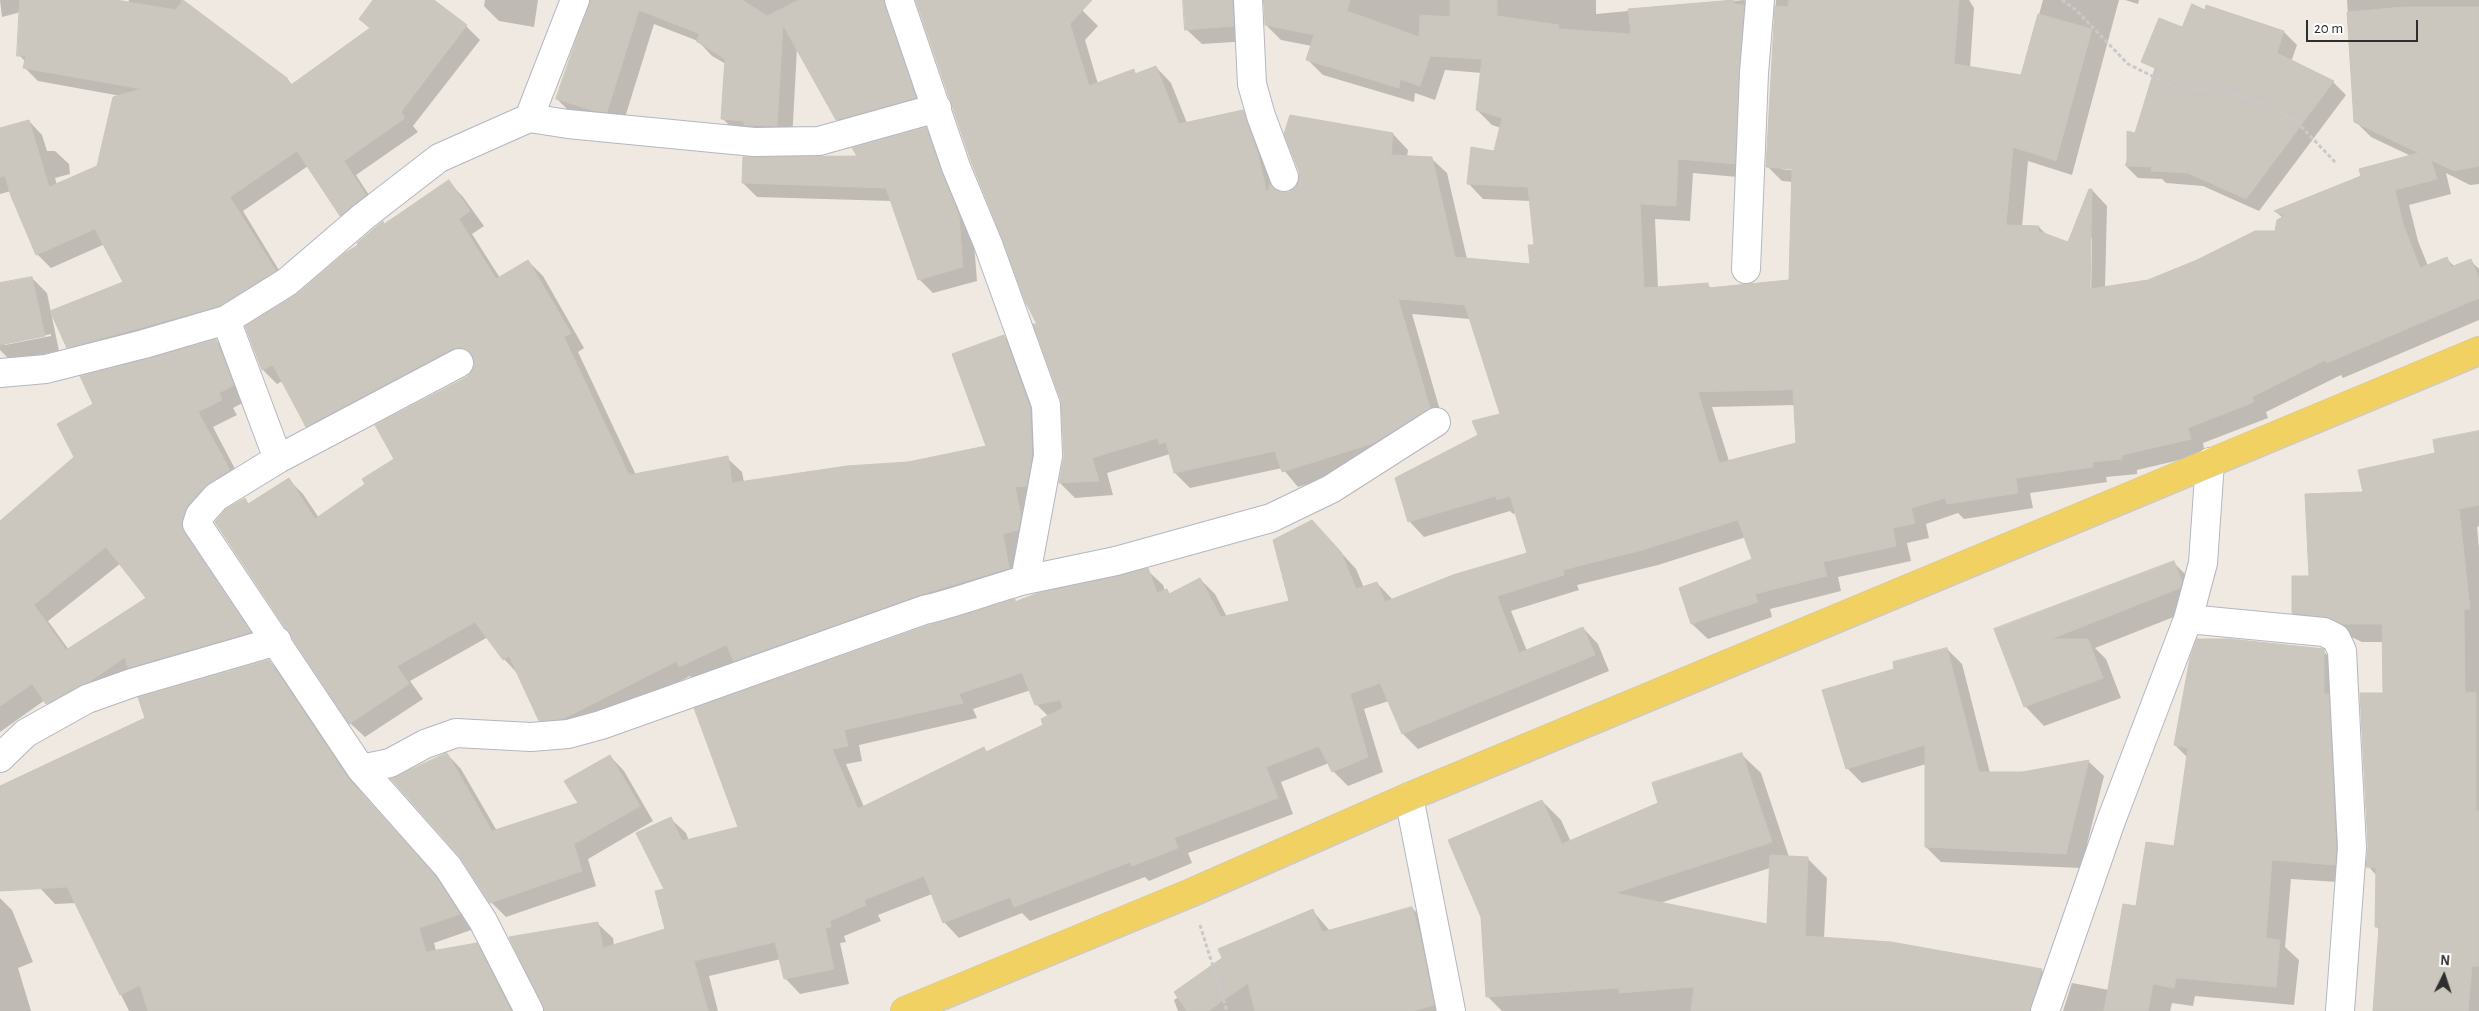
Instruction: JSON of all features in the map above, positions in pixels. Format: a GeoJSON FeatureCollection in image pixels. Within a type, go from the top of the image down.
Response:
{"type":"FeatureCollection","features":[{"type":"Feature","properties":{"kind":"main road"},"geometry":{"type":"LineString","coordinates":[[905,1011],[1191,893],[1408,797],[2479,351]]}},
{"type":"Feature","properties":{"kind":"street"},"geometry":{"type":"LineString","coordinates":[[530,118],[575,0]]}},
{"type":"Feature","properties":{"kind":"street"},"geometry":{"type":"LineString","coordinates":[[899,0],[956,167],[988,244],[1046,405],[1048,456],[1026,580]]}},
{"type":"Feature","properties":{"kind":"street"},"geometry":{"type":"LineString","coordinates":[[1248,0],[1252,84],[1261,116],[1284,178]]}},
{"type":"Feature","properties":{"kind":"street"},"geometry":{"type":"LineString","coordinates":[[1746,269],[1754,73],[1760,0]]}},
{"type":"Feature","properties":{"kind":"street"},"geometry":{"type":"LineString","coordinates":[[0,373],[46,369],[144,344],[226,320],[287,282],[364,216],[438,158],[530,118],[568,124],[715,139],[754,142],[819,141],[937,108]]}},
{"type":"Feature","properties":{"kind":"street"},"geometry":{"type":"LineString","coordinates":[[226,320],[278,459]]}},
{"type":"Feature","properties":{"kind":"street"},"geometry":{"type":"LineString","coordinates":[[458,363],[278,459],[216,497],[200,515],[197,524],[361,769],[448,867],[483,921],[529,1011]]}},
{"type":"Feature","properties":{"kind":"street"},"geometry":{"type":"LineString","coordinates":[[361,769],[390,763],[425,744],[456,733],[531,737],[568,734],[602,725],[924,610],[957,602],[983,591],[1116,561],[1270,518],[1331,489],[1436,422]]}},
{"type":"Feature","properties":{"kind":"street"},"geometry":{"type":"LineString","coordinates":[[2045,1011],[2111,821],[2188,619],[2203,563],[2210,462]]}},
{"type":"Feature","properties":{"kind":"street"},"geometry":{"type":"LineString","coordinates":[[2188,619],[2324,632],[2336,638],[2342,651],[2352,848],[2340,1011]]}},
{"type":"Feature","properties":{"kind":"street"},"geometry":{"type":"LineString","coordinates":[[0,758],[26,733],[88,699],[132,682],[276,641]]}},
{"type":"Feature","properties":{"kind":"street"},"geometry":{"type":"LineString","coordinates":[[1408,797],[1450,1011]]}},
{"type":"Feature","properties":{"kind":"path"},"geometry":{"type":"LineString","coordinates":[[2062,0],[2076,10],[2128,64],[2176,88],[2228,92],[2250,99],[2294,119],[2336,163]]}},
{"type":"Feature","properties":{"kind":"path"},"geometry":{"type":"LineString","coordinates":[[1191,893],[1227,1011]]}},
{"type":"Feature","properties":{"kind":"building"},"geometry":{"type":"Polygon","coordinates":[[[20,0],[116,0],[176,10],[183,0],[287,78],[291,85],[370,28],[359,19],[373,0],[434,0],[467,25],[401,112],[405,118],[344,161],[366,195],[340,216],[297,151],[230,197],[276,271],[220,306],[67,348],[50,311],[123,282],[95,229],[36,255],[11,196],[5,176],[0,177],[0,128],[29,120],[49,187],[97,166],[113,97],[142,89],[23,68],[26,56],[17,56],[20,0]]]}},
{"type":"Feature","properties":{"kind":"building"},"geometry":{"type":"Polygon","coordinates":[[[590,0],[742,0],[767,16],[799,0],[884,0],[916,98],[836,120],[783,25],[777,126],[744,125],[744,121],[721,119],[725,59],[696,41],[700,34],[639,10],[607,112],[595,111],[556,99],[590,0]]]}},
{"type":"Feature","properties":{"kind":"building"},"geometry":{"type":"Polygon","coordinates":[[[916,0],[1092,0],[1070,24],[1089,86],[1134,69],[1135,74],[1156,66],[1179,124],[1243,110],[1258,154],[1267,194],[1270,183],[1281,192],[1289,192],[1296,187],[1299,180],[1299,171],[1284,134],[1290,115],[1393,133],[1391,155],[1432,157],[1455,257],[1530,264],[1528,245],[1534,245],[1528,187],[1467,184],[1471,147],[1494,151],[1502,118],[1476,110],[1482,59],[1430,56],[1420,86],[1400,79],[1399,88],[1306,60],[1314,35],[1265,25],[1264,0],[1350,0],[1347,11],[1419,37],[1420,15],[1450,17],[1450,0],[1497,0],[1497,16],[1559,25],[1558,29],[1631,34],[1628,9],[1734,0],[1734,4],[1744,5],[1735,164],[1678,159],[1676,206],[1640,204],[1644,288],[1708,283],[1708,288],[1789,280],[1792,169],[1766,167],[1775,6],[1788,7],[1789,0],[1959,0],[1954,64],[2021,75],[2038,14],[2092,29],[2056,161],[2013,147],[2006,225],[2039,226],[2038,231],[2068,242],[2089,189],[2092,189],[2090,289],[2148,280],[2197,260],[2255,231],[2275,231],[2277,220],[2285,216],[2274,211],[2361,176],[2359,169],[2419,153],[2354,122],[2347,12],[2404,7],[2479,7],[2479,166],[2454,171],[2431,160],[2437,179],[2395,190],[2403,224],[2420,268],[2447,257],[2451,267],[2471,259],[2479,279],[2479,298],[2327,363],[2325,360],[2252,397],[2254,402],[2188,428],[2191,439],[2122,455],[2122,459],[2092,462],[2093,467],[2016,478],[2018,493],[1947,504],[1945,498],[1911,508],[1915,523],[1893,528],[1896,546],[1823,562],[1827,576],[1755,594],[1758,602],[1691,624],[1679,588],[1752,559],[1738,520],[1642,550],[1563,570],[1564,575],[1497,596],[1519,653],[1583,627],[1595,655],[1402,734],[1380,683],[1350,694],[1368,757],[1332,772],[1319,746],[1266,767],[1278,798],[1174,838],[1178,848],[1132,866],[1130,862],[1014,907],[1010,897],[943,923],[924,876],[864,900],[866,905],[830,921],[831,927],[825,928],[834,969],[784,979],[775,942],[694,961],[708,1011],[544,1011],[509,937],[598,922],[603,948],[665,929],[655,891],[664,889],[636,833],[671,817],[682,841],[738,827],[694,708],[929,625],[1015,599],[1015,602],[1038,593],[1148,568],[1157,593],[1167,589],[1169,594],[1200,578],[1221,617],[1289,601],[1273,540],[1312,520],[1341,552],[1356,589],[1377,582],[1385,602],[1453,575],[1527,553],[1510,496],[1497,500],[1496,496],[1408,522],[1395,478],[1478,435],[1472,421],[1500,414],[1465,305],[1398,299],[1430,408],[1374,443],[1282,472],[1275,451],[1174,473],[1166,442],[1159,444],[1158,438],[1092,458],[1099,481],[1059,483],[1064,456],[1061,400],[1033,324],[1037,324],[1025,301],[971,161],[916,0]],[[1793,390],[1698,392],[1719,463],[1796,443],[1793,390]],[[1022,673],[959,694],[963,703],[844,730],[848,746],[832,749],[858,809],[984,747],[986,752],[1043,725],[1041,719],[1063,708],[1060,700],[1035,705],[1022,673]]]}},
{"type":"Feature","properties":{"kind":"building"},"geometry":{"type":"Polygon","coordinates":[[[1183,0],[1232,0],[1234,26],[1185,30],[1183,0]]]}},
{"type":"Feature","properties":{"kind":"building"},"geometry":{"type":"Polygon","coordinates":[[[2192,4],[2205,10],[2206,5],[2284,31],[2277,53],[2334,81],[2246,199],[2188,173],[2151,171],[2152,167],[2127,166],[2127,131],[2135,133],[2155,68],[2141,62],[2159,18],[2182,27],[2192,4]]]}},
{"type":"Feature","properties":{"kind":"building"},"geometry":{"type":"Polygon","coordinates":[[[926,127],[959,216],[963,267],[918,280],[886,188],[742,183],[743,157],[857,156],[852,148],[926,127]]]}},
{"type":"Feature","properties":{"kind":"building"},"geometry":{"type":"Polygon","coordinates":[[[449,180],[470,211],[459,219],[496,279],[528,260],[571,333],[564,337],[629,475],[728,456],[732,483],[847,466],[908,462],[986,446],[952,354],[1004,335],[1030,408],[1032,455],[1027,486],[1015,487],[1021,515],[1018,530],[1003,534],[1009,568],[919,595],[734,661],[726,645],[679,667],[677,661],[563,719],[539,721],[509,656],[503,660],[475,622],[397,666],[409,684],[349,724],[215,522],[226,509],[245,498],[248,504],[289,478],[315,519],[365,484],[362,479],[394,459],[375,425],[467,377],[475,364],[473,356],[467,350],[459,347],[452,349],[306,427],[273,365],[262,370],[245,326],[297,294],[345,253],[358,245],[357,243],[383,221],[384,224],[449,180]]]}},
{"type":"Feature","properties":{"kind":"building"},"geometry":{"type":"Polygon","coordinates":[[[32,277],[45,336],[0,345],[0,283],[32,277]]]}},
{"type":"Feature","properties":{"kind":"building"},"geometry":{"type":"Polygon","coordinates":[[[216,339],[234,385],[219,393],[222,400],[198,412],[230,470],[208,484],[188,505],[182,526],[251,632],[128,668],[125,657],[89,682],[46,704],[32,684],[0,706],[0,521],[74,457],[57,424],[93,404],[80,376],[216,339]],[[106,547],[34,605],[66,650],[146,598],[106,547]]]}},
{"type":"Feature","properties":{"kind":"building"},"geometry":{"type":"Polygon","coordinates":[[[2479,431],[2479,505],[2459,509],[2470,609],[2464,609],[2465,693],[2476,692],[2476,811],[2479,811],[2479,966],[2472,966],[2468,1011],[2373,1011],[2379,927],[2375,927],[2376,868],[2366,867],[2368,847],[2360,693],[2383,693],[2382,624],[2343,624],[2326,617],[2292,613],[2292,576],[2309,576],[2305,494],[2363,492],[2358,470],[2435,453],[2433,440],[2479,431]]]}},
{"type":"Feature","properties":{"kind":"building"},"geometry":{"type":"Polygon","coordinates":[[[2174,561],[2182,582],[2180,588],[2051,639],[2088,639],[2103,678],[2024,707],[1994,629],[2174,561]]]}},
{"type":"Feature","properties":{"kind":"building"},"geometry":{"type":"Polygon","coordinates":[[[2197,639],[2230,639],[2324,649],[2324,694],[2329,694],[2336,848],[2335,865],[2272,860],[2266,938],[2280,940],[2276,987],[2176,978],[2174,988],[2153,984],[2148,1011],[2104,1011],[2123,904],[2136,906],[2146,842],[2174,846],[2188,748],[2174,745],[2190,658],[2197,639]]]}},
{"type":"Feature","properties":{"kind":"building"},"geometry":{"type":"Polygon","coordinates":[[[1947,648],[1979,772],[2022,772],[2089,760],[2066,854],[1925,847],[1925,745],[1846,769],[1822,690],[1894,669],[1893,662],[1947,648]]]}},
{"type":"Feature","properties":{"kind":"building"},"geometry":{"type":"Polygon","coordinates":[[[269,660],[348,778],[436,876],[460,914],[419,928],[426,952],[477,943],[511,1011],[148,1011],[140,985],[120,995],[67,887],[0,891],[0,786],[145,718],[138,697],[269,660]]]}},
{"type":"Feature","properties":{"kind":"building"},"geometry":{"type":"Polygon","coordinates":[[[447,753],[492,831],[578,803],[564,781],[610,755],[640,806],[574,844],[582,871],[490,903],[460,857],[391,779],[447,753]]]}},
{"type":"Feature","properties":{"kind":"building"},"geometry":{"type":"Polygon","coordinates":[[[1742,753],[1772,842],[1615,893],[1767,924],[1770,855],[1808,857],[1805,936],[1891,942],[2042,969],[2030,1011],[1691,1011],[1694,987],[1619,993],[1619,988],[1486,997],[1481,917],[1448,840],[1542,800],[1562,844],[1658,803],[1652,783],[1742,753]]]}},
{"type":"Feature","properties":{"kind":"building"},"geometry":{"type":"Polygon","coordinates":[[[1412,907],[1419,931],[1434,1005],[1413,1011],[1255,1011],[1248,983],[1208,1011],[1187,1011],[1174,992],[1222,958],[1218,949],[1313,909],[1322,932],[1412,907]]]}}]}
